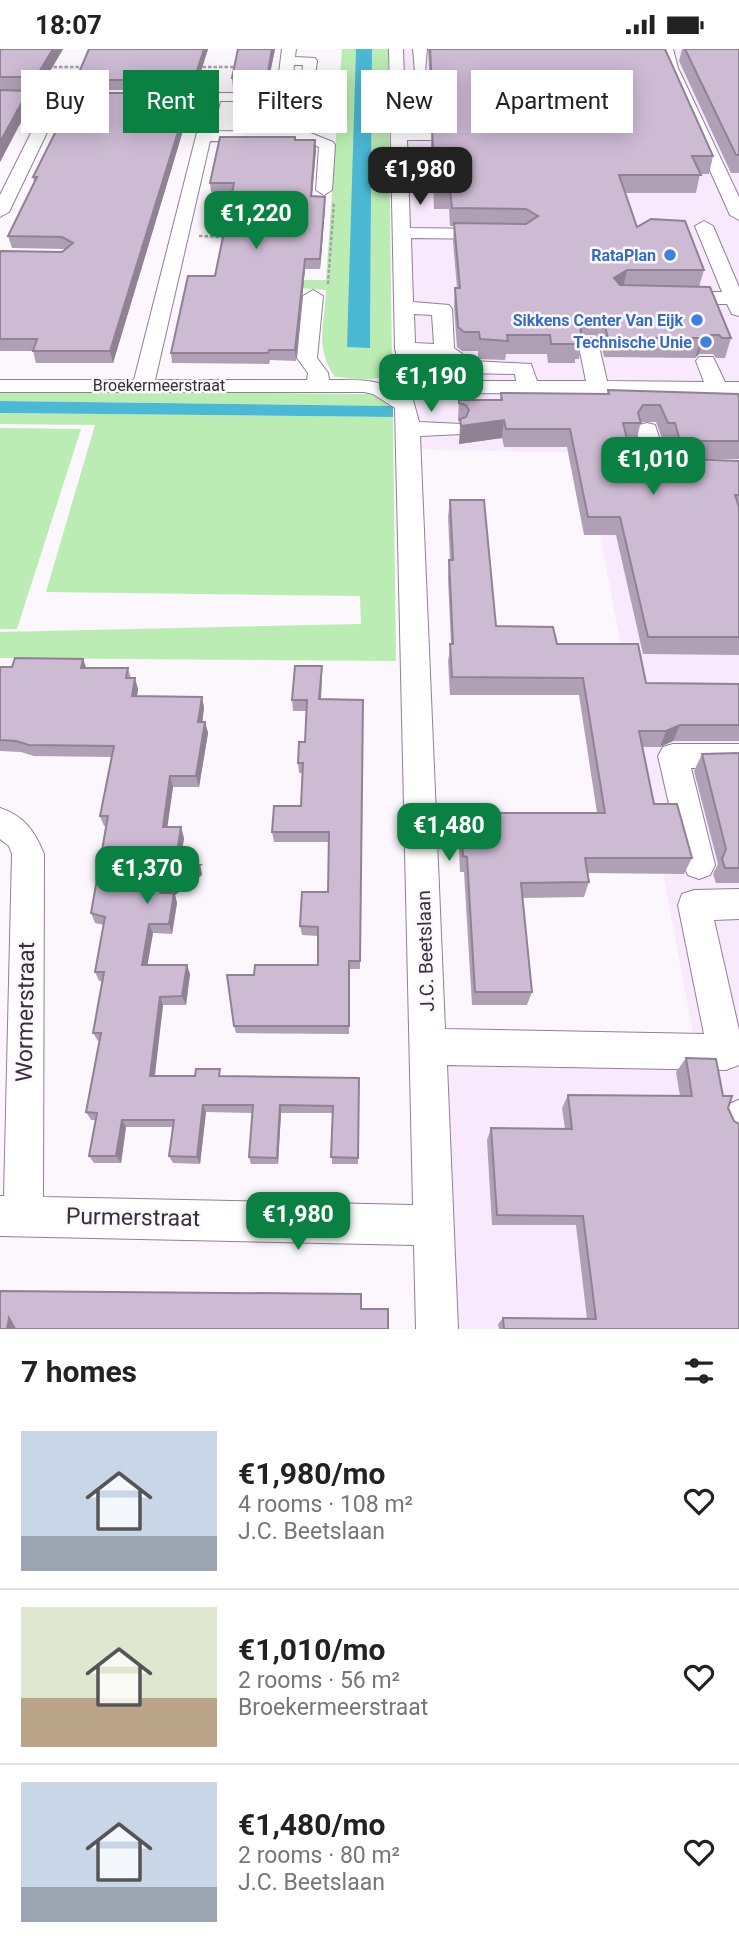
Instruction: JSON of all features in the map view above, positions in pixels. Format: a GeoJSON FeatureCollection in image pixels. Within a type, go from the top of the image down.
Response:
{"type":"FeatureCollection","features":[{"type":"Feature","properties":{"kind":"street"},"geometry":{"type":"LineString","coordinates":[[666,49],[671,68],[739,215],[728,224],[703,225],[738,306]]}},
{"type":"Feature","properties":{"kind":"street"},"geometry":{"type":"LineString","coordinates":[[396,53],[420,58]]}},
{"type":"Feature","properties":{"kind":"street"},"geometry":{"type":"LineString","coordinates":[[219,97],[280,95],[284,92],[287,64]]}},
{"type":"Feature","properties":{"kind":"street"},"geometry":{"type":"LineString","coordinates":[[0,96],[21,96]]}},
{"type":"Feature","properties":{"kind":"street"},"geometry":{"type":"LineString","coordinates":[[0,212],[39,133]]}},
{"type":"Feature","properties":{"kind":"street"},"geometry":{"type":"LineString","coordinates":[[143,385],[206,133]]}},
{"type":"Feature","properties":{"kind":"street"},"geometry":{"type":"LineString","coordinates":[[397,407],[408,371],[405,349],[399,135],[438,135]]}},
{"type":"Feature","properties":{"kind":"street"},"geometry":{"type":"LineString","coordinates":[[205,137],[308,137],[324,142],[327,145],[325,189]]}},
{"type":"Feature","properties":{"kind":"street"},"geometry":{"type":"LineString","coordinates":[[402,233],[510,235]]}},
{"type":"Feature","properties":{"kind":"street"},"geometry":{"type":"LineString","coordinates":[[313,296],[307,358],[318,373],[318,385]]}},
{"type":"Feature","properties":{"kind":"street"},"geometry":{"type":"LineString","coordinates":[[665,297],[738,306]]}},
{"type":"Feature","properties":{"kind":"street"},"geometry":{"type":"LineString","coordinates":[[404,308],[442,309],[444,349]]}},
{"type":"Feature","properties":{"kind":"street"},"geometry":{"type":"LineString","coordinates":[[587,342],[598,388]]}},
{"type":"Feature","properties":{"kind":"street"},"geometry":{"type":"LineString","coordinates":[[405,349],[444,349],[467,367],[524,367],[528,387]]}},
{"type":"Feature","properties":{"kind":"street"},"geometry":{"type":"LineString","coordinates":[[706,361],[717,388]]}},
{"type":"Feature","properties":{"kind":"street"},"geometry":{"type":"LineString","coordinates":[[408,371],[435,387]]}},
{"type":"Feature","properties":{"kind":"street","name":"Broekermeerstraat"},"geometry":{"type":"LineString","coordinates":[[0,386],[318,385],[397,407],[454,429]]}},
{"type":"Feature","properties":{"kind":"street"},"geometry":{"type":"LineString","coordinates":[[397,407],[435,387],[739,388]]}},
{"type":"Feature","properties":{"kind":"street","name":"J.C. Beetslaan"},"geometry":{"type":"LineString","coordinates":[[397,407],[428,1047],[437,1329]]}},
{"type":"Feature","properties":{"kind":"street"},"geometry":{"type":"LineString","coordinates":[[647,430],[657,469],[739,469]]}},
{"type":"Feature","properties":{"kind":"street"},"geometry":{"type":"LineString","coordinates":[[699,865],[673,756],[739,756]]}},
{"type":"Feature","properties":{"kind":"street","name":"Wormerstraat"},"geometry":{"type":"LineString","coordinates":[[0,821],[22,838],[28,854],[11,1216]]}},
{"type":"Feature","properties":{"kind":"street"},"geometry":{"type":"LineString","coordinates":[[428,1047],[726,1052],[694,905],[739,904]]}},
{"type":"Feature","properties":{"kind":"street","name":"Purmerstraat"},"geometry":{"type":"LineString","coordinates":[[11,1216],[434,1225]]}},
{"type":"Feature","properties":{"kind":"path"},"geometry":{"type":"LineString","coordinates":[[195,67],[287,64]]}},
{"type":"Feature","properties":{"kind":"path"},"geometry":{"type":"LineString","coordinates":[[36,67],[85,67],[84,70]]}},
{"type":"Feature","properties":{"kind":"path"},"geometry":{"type":"LineString","coordinates":[[325,189],[335,189],[328,277]]}},
{"type":"Feature","properties":{"kind":"path"},"geometry":{"type":"LineString","coordinates":[[189,199],[242,200]]}},
{"type":"Feature","properties":{"kind":"path"},"geometry":{"type":"LineString","coordinates":[[180,236],[229,237]]}},
{"type":"Feature","properties":{"kind":"shaded area"},"geometry":{"type":"Polygon","coordinates":[[[399,49],[739,49],[739,1329],[423,1329],[415,1052],[694,1039],[585,453],[408,449],[401,133],[457,133],[457,70],[399,70],[399,49]]]}},
{"type":"Feature","properties":{"kind":"green space"},"geometry":{"type":"Polygon","coordinates":[[[342,49],[356,49],[355,130],[370,347],[371,133],[389,133],[392,366],[389,372],[376,379],[335,377],[323,346],[326,290],[297,288],[303,280],[326,280],[336,133],[347,133],[347,70],[341,70],[342,49]]]}},
{"type":"Feature","properties":{"kind":"green space"},"geometry":{"type":"Polygon","coordinates":[[[372,49],[388,49],[388,70],[372,70],[372,49]]]}},
{"type":"Feature","properties":{"kind":"green space"},"geometry":{"type":"Polygon","coordinates":[[[0,391],[367,394],[377,396],[393,406],[0,401],[0,391]]]}},
{"type":"Feature","properties":{"kind":"green space"},"geometry":{"type":"Polygon","coordinates":[[[0,413],[393,417],[396,661],[0,658],[0,632],[361,624],[360,596],[46,592],[95,425],[0,424],[0,413]]]}},
{"type":"Feature","properties":{"kind":"green space"},"geometry":{"type":"Polygon","coordinates":[[[0,428],[81,429],[17,629],[0,629],[0,428]]]}},
{"type":"Feature","properties":{"kind":"water"},"geometry":{"type":"Polygon","coordinates":[[[356,49],[372,49],[372,70],[361,70],[361,133],[371,133],[370,348],[347,347],[356,49]]]}},
{"type":"Feature","properties":{"kind":"water"},"geometry":{"type":"Polygon","coordinates":[[[0,401],[393,406],[393,417],[0,413],[0,401]]]}},
{"type":"Feature","properties":{"kind":"building"},"geometry":{"type":"Polygon","coordinates":[[[0,49],[53,49],[40,70],[21,70],[21,77],[0,77],[0,49]]]}},
{"type":"Feature","properties":{"kind":"building"},"geometry":{"type":"Polygon","coordinates":[[[89,49],[204,49],[197,70],[123,70],[123,80],[109,80],[109,70],[80,70],[89,49]]]}},
{"type":"Feature","properties":{"kind":"building"},"geometry":{"type":"Polygon","coordinates":[[[238,49],[272,49],[268,70],[234,70],[238,49]]]}},
{"type":"Feature","properties":{"kind":"building"},"geometry":{"type":"Polygon","coordinates":[[[430,49],[665,49],[713,156],[692,156],[701,175],[619,175],[637,227],[651,219],[685,221],[704,270],[627,270],[614,278],[620,285],[710,287],[731,338],[704,335],[701,338],[608,338],[604,322],[599,316],[584,316],[579,321],[582,339],[577,339],[578,344],[551,344],[550,335],[507,335],[508,341],[480,339],[479,332],[464,332],[458,327],[455,288],[460,288],[454,223],[526,224],[538,216],[526,209],[452,208],[450,191],[435,191],[432,133],[457,133],[457,70],[431,70],[430,49]]]}},
{"type":"Feature","properties":{"kind":"building"},"geometry":{"type":"Polygon","coordinates":[[[685,49],[739,49],[739,155],[736,155],[685,49]]]}},
{"type":"Feature","properties":{"kind":"building"},"geometry":{"type":"Polygon","coordinates":[[[0,90],[21,91],[21,104],[0,142],[0,90]]]}},
{"type":"Feature","properties":{"kind":"building"},"geometry":{"type":"Polygon","coordinates":[[[109,93],[123,93],[123,133],[178,133],[110,351],[33,351],[37,339],[0,339],[1,251],[62,252],[73,243],[62,237],[8,236],[37,177],[33,177],[55,133],[109,133],[109,93]]]}},
{"type":"Feature","properties":{"kind":"building"},"geometry":{"type":"Polygon","coordinates":[[[220,137],[295,137],[295,140],[315,140],[311,196],[325,197],[320,259],[305,259],[295,350],[269,350],[268,353],[171,353],[188,276],[215,276],[234,183],[210,183],[220,137]]]}},
{"type":"Feature","properties":{"kind":"building"},"geometry":{"type":"Polygon","coordinates":[[[608,390],[738,394],[739,441],[680,441],[675,423],[668,423],[660,405],[643,405],[638,413],[641,423],[623,423],[633,463],[687,463],[686,459],[739,461],[739,495],[735,495],[739,507],[739,637],[648,637],[620,517],[588,517],[570,429],[506,429],[504,420],[461,426],[460,419],[466,417],[469,410],[466,405],[459,403],[459,400],[502,400],[501,393],[609,394],[608,390]]]}},
{"type":"Feature","properties":{"kind":"building"},"geometry":{"type":"Polygon","coordinates":[[[450,500],[484,500],[496,626],[553,627],[557,644],[638,644],[646,683],[739,684],[739,725],[680,725],[666,731],[639,731],[654,804],[677,804],[692,858],[585,858],[589,882],[521,883],[532,992],[475,992],[467,857],[463,856],[460,813],[605,813],[583,678],[452,677],[449,560],[453,560],[450,500]]]}},
{"type":"Feature","properties":{"kind":"building"},"geometry":{"type":"Polygon","coordinates":[[[15,658],[83,659],[81,668],[128,668],[126,678],[135,678],[132,696],[202,697],[198,722],[205,722],[196,776],[170,776],[163,827],[181,827],[175,865],[200,865],[161,893],[174,893],[169,924],[149,924],[142,965],[187,965],[182,996],[160,997],[150,1076],[195,1076],[196,1069],[220,1069],[219,1076],[359,1078],[358,1158],[331,1157],[333,1106],[280,1105],[277,1158],[249,1157],[253,1105],[203,1105],[197,1157],[169,1156],[174,1120],[122,1120],[116,1156],[89,1156],[97,1113],[86,1112],[101,1033],[93,1033],[104,972],[95,972],[105,917],[91,913],[108,816],[100,816],[114,746],[29,745],[0,740],[0,667],[12,667],[15,658]]]}},
{"type":"Feature","properties":{"kind":"building"},"geometry":{"type":"Polygon","coordinates":[[[295,666],[322,666],[319,699],[363,700],[360,961],[349,961],[349,1026],[234,1026],[227,975],[254,975],[255,965],[318,965],[318,927],[300,926],[302,892],[328,892],[329,832],[272,832],[274,806],[301,806],[303,763],[298,763],[299,742],[305,742],[307,700],[292,700],[295,666]]]}},
{"type":"Feature","properties":{"kind":"building"},"geometry":{"type":"Polygon","coordinates":[[[739,753],[739,868],[725,868],[722,859],[726,849],[702,754],[739,753]]]}},
{"type":"Feature","properties":{"kind":"building"},"geometry":{"type":"Polygon","coordinates":[[[686,1058],[716,1059],[723,1096],[732,1096],[728,1108],[734,1121],[739,1124],[739,1329],[504,1329],[503,1318],[596,1319],[583,1216],[497,1215],[491,1128],[572,1129],[568,1095],[692,1096],[686,1058]]]}},
{"type":"Feature","properties":{"kind":"building"},"geometry":{"type":"Polygon","coordinates":[[[0,1291],[361,1294],[361,1309],[388,1309],[388,1329],[15,1329],[9,1318],[7,1329],[0,1329],[0,1291]]]}},
{"type":"Feature","properties":{"kind":"place","name":"RataPlan"},"geometry":{"type":"Point","coordinates":[670,255]}},
{"type":"Feature","properties":{"kind":"place","name":"Sikkens Center Van Eijk"},"geometry":{"type":"Point","coordinates":[697,320]}},
{"type":"Feature","properties":{"kind":"place","name":"Technische Unie"},"geometry":{"type":"Point","coordinates":[706,342]}}]}
